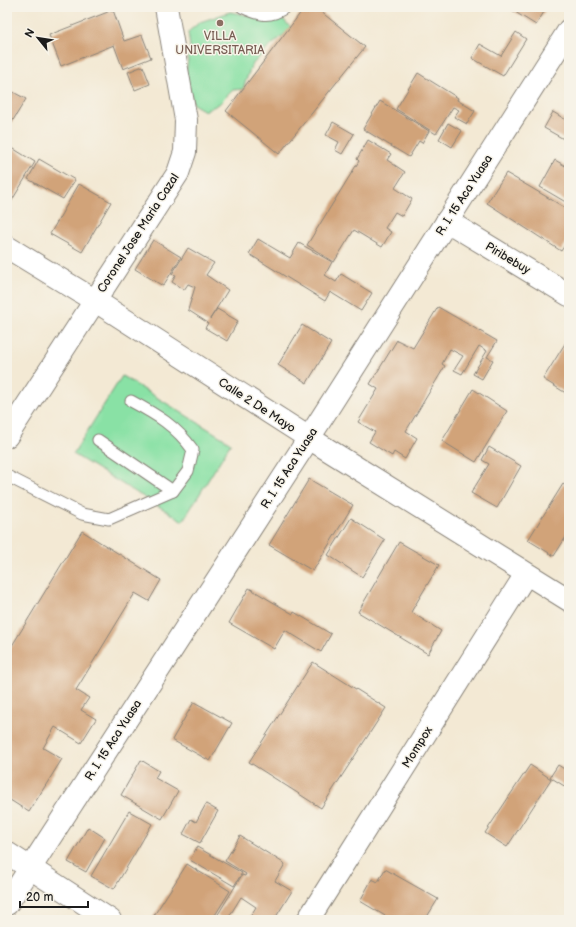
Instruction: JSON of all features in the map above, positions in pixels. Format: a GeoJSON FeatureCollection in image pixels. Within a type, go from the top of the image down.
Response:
{"type":"FeatureCollection","features":[{"type":"Feature","properties":{"kind":"street","name":"Coronel Jose Maria Cazal"},"geometry":{"type":"LineString","coordinates":[[7,436],[178,173],[185,152],[186,120],[166,7]]}},
{"type":"Feature","properties":{"kind":"street","name":"R. I. 15 Aca Yuasa"},"geometry":{"type":"LineString","coordinates":[[7,904],[309,438],[569,30]]}},
{"type":"Feature","properties":{"kind":"street","name":"Piribebuy"},"geometry":{"type":"LineString","coordinates":[[447,221],[569,295]]}},
{"type":"Feature","properties":{"kind":"street","name":"Calle 2 De Mayo"},"geometry":{"type":"LineString","coordinates":[[7,247],[94,300],[309,438],[569,600]]}},
{"type":"Feature","properties":{"kind":"street","name":"Mompox"},"geometry":{"type":"LineString","coordinates":[[308,920],[526,574]]}},
{"type":"Feature","properties":{"kind":"street"},"geometry":{"type":"LineString","coordinates":[[7,853],[110,920]]}},
{"type":"Feature","properties":{"kind":"lane"},"geometry":{"type":"LineString","coordinates":[[242,7],[258,14],[276,14],[286,7]]}},
{"type":"Feature","properties":{"kind":"lane"},"geometry":{"type":"LineString","coordinates":[[7,476],[82,514],[109,519],[173,491],[188,471],[193,450],[181,433],[158,416],[131,401]]}},
{"type":"Feature","properties":{"kind":"lane"},"geometry":{"type":"LineString","coordinates":[[98,440],[173,491]]}},
{"type":"Feature","properties":{"kind":"green space"},"geometry":{"type":"Polygon","coordinates":[[[230,12],[268,19],[283,19],[290,27],[288,31],[265,51],[251,66],[243,89],[233,90],[219,104],[205,111],[193,104],[186,73],[190,47],[188,32],[200,22],[230,12]]]}},
{"type":"Feature","properties":{"kind":"green space"},"geometry":{"type":"Polygon","coordinates":[[[122,376],[231,443],[183,521],[73,454],[122,376]]]}},
{"type":"Feature","properties":{"kind":"building"},"geometry":{"type":"Polygon","coordinates":[[[305,7],[315,7],[365,47],[279,154],[226,111],[305,7]]]}},
{"type":"Feature","properties":{"kind":"building"},"geometry":{"type":"Polygon","coordinates":[[[507,7],[547,7],[536,25],[507,7]]]}},
{"type":"Feature","properties":{"kind":"building"},"geometry":{"type":"Polygon","coordinates":[[[113,10],[124,41],[142,35],[151,58],[123,69],[114,45],[61,66],[49,35],[113,10]]]}},
{"type":"Feature","properties":{"kind":"building"},"geometry":{"type":"Polygon","coordinates":[[[516,32],[526,39],[503,76],[472,58],[480,44],[501,56],[516,32]]]}},
{"type":"Feature","properties":{"kind":"building"},"geometry":{"type":"Polygon","coordinates":[[[143,66],[150,84],[135,90],[128,72],[143,66]]]}},
{"type":"Feature","properties":{"kind":"building"},"geometry":{"type":"Polygon","coordinates":[[[418,73],[458,98],[457,100],[475,111],[467,124],[454,117],[459,110],[453,107],[436,134],[396,109],[418,73]]]}},
{"type":"Feature","properties":{"kind":"building"},"geometry":{"type":"Polygon","coordinates":[[[13,92],[26,99],[7,130],[7,102],[13,92]]]}},
{"type":"Feature","properties":{"kind":"building"},"geometry":{"type":"Polygon","coordinates":[[[380,101],[429,131],[422,143],[419,141],[409,157],[363,129],[380,101]]]}},
{"type":"Feature","properties":{"kind":"building"},"geometry":{"type":"Polygon","coordinates":[[[553,112],[568,121],[569,119],[569,142],[544,128],[553,112]]]}},
{"type":"Feature","properties":{"kind":"building"},"geometry":{"type":"Polygon","coordinates":[[[333,122],[354,134],[342,154],[335,150],[339,142],[326,135],[333,122]]]}},
{"type":"Feature","properties":{"kind":"building"},"geometry":{"type":"Polygon","coordinates":[[[448,123],[462,131],[452,147],[439,139],[448,123]]]}},
{"type":"Feature","properties":{"kind":"building"},"geometry":{"type":"Polygon","coordinates":[[[368,140],[391,154],[387,160],[405,172],[395,188],[412,199],[402,216],[395,212],[385,228],[391,232],[382,247],[354,230],[334,262],[307,245],[359,161],[357,159],[368,140]]]}},
{"type":"Feature","properties":{"kind":"building"},"geometry":{"type":"Polygon","coordinates":[[[9,146],[35,162],[11,202],[7,200],[7,150],[9,146]]]}},
{"type":"Feature","properties":{"kind":"building"},"geometry":{"type":"Polygon","coordinates":[[[39,159],[75,180],[63,199],[28,179],[39,159]]]}},
{"type":"Feature","properties":{"kind":"building"},"geometry":{"type":"Polygon","coordinates":[[[555,160],[569,168],[569,204],[540,187],[555,160]]]}},
{"type":"Feature","properties":{"kind":"building"},"geometry":{"type":"Polygon","coordinates":[[[506,173],[569,210],[569,239],[561,251],[487,203],[506,173]]]}},
{"type":"Feature","properties":{"kind":"building"},"geometry":{"type":"Polygon","coordinates":[[[79,184],[111,202],[82,252],[50,234],[79,184]]]}},
{"type":"Feature","properties":{"kind":"building"},"geometry":{"type":"Polygon","coordinates":[[[258,239],[290,258],[299,243],[332,262],[325,275],[336,282],[341,274],[372,293],[361,311],[330,292],[325,301],[249,254],[258,239]]]}},
{"type":"Feature","properties":{"kind":"building"},"geometry":{"type":"Polygon","coordinates":[[[153,240],[181,257],[163,286],[135,269],[153,240]]]}},
{"type":"Feature","properties":{"kind":"building"},"geometry":{"type":"Polygon","coordinates":[[[188,248],[214,263],[206,275],[228,290],[210,319],[217,309],[238,321],[227,341],[205,328],[208,323],[188,310],[195,287],[188,284],[184,290],[172,282],[176,275],[172,274],[188,248]]]}},
{"type":"Feature","properties":{"kind":"building"},"geometry":{"type":"Polygon","coordinates":[[[438,307],[497,341],[487,357],[493,360],[482,379],[473,374],[487,351],[479,346],[462,374],[454,370],[463,356],[450,349],[442,364],[445,366],[406,431],[417,438],[405,459],[394,452],[392,456],[369,442],[375,432],[358,422],[378,389],[370,384],[397,340],[413,348],[438,307]]]}},
{"type":"Feature","properties":{"kind":"building"},"geometry":{"type":"Polygon","coordinates":[[[302,325],[331,343],[307,383],[278,365],[302,325]]]}},
{"type":"Feature","properties":{"kind":"building"},"geometry":{"type":"Polygon","coordinates":[[[566,342],[569,343],[569,395],[543,379],[566,342]]]}},
{"type":"Feature","properties":{"kind":"building"},"geometry":{"type":"Polygon","coordinates":[[[473,389],[507,411],[476,462],[442,441],[473,389]]]}},
{"type":"Feature","properties":{"kind":"building"},"geometry":{"type":"Polygon","coordinates":[[[489,447],[521,466],[497,508],[471,493],[489,464],[482,460],[489,447]]]}},
{"type":"Feature","properties":{"kind":"building"},"geometry":{"type":"Polygon","coordinates":[[[309,479],[353,505],[313,571],[269,545],[309,479]]]}},
{"type":"Feature","properties":{"kind":"building"},"geometry":{"type":"Polygon","coordinates":[[[563,484],[569,488],[569,532],[554,556],[528,540],[563,484]]]}},
{"type":"Feature","properties":{"kind":"building"},"geometry":{"type":"Polygon","coordinates":[[[351,518],[385,540],[362,577],[328,555],[351,518]]]}},
{"type":"Feature","properties":{"kind":"building"},"geometry":{"type":"Polygon","coordinates":[[[82,531],[161,580],[149,601],[135,593],[76,690],[89,698],[81,710],[96,719],[81,743],[55,727],[43,748],[62,759],[29,812],[7,798],[7,647],[10,649],[82,531]]]}},
{"type":"Feature","properties":{"kind":"building"},"geometry":{"type":"Polygon","coordinates":[[[399,542],[439,565],[411,612],[441,631],[428,654],[358,612],[399,542]]]}},
{"type":"Feature","properties":{"kind":"building"},"geometry":{"type":"Polygon","coordinates":[[[249,588],[331,634],[321,652],[285,630],[274,649],[229,623],[249,588]]]}},
{"type":"Feature","properties":{"kind":"building"},"geometry":{"type":"Polygon","coordinates":[[[313,662],[386,708],[321,808],[249,762],[313,662]]]}},
{"type":"Feature","properties":{"kind":"building"},"geometry":{"type":"Polygon","coordinates":[[[194,702],[232,723],[210,761],[172,740],[194,702]]]}},
{"type":"Feature","properties":{"kind":"building"},"geometry":{"type":"Polygon","coordinates":[[[141,760],[159,771],[155,778],[178,791],[162,819],[121,795],[141,760]]]}},
{"type":"Feature","properties":{"kind":"building"},"geometry":{"type":"Polygon","coordinates":[[[530,765],[551,779],[507,847],[485,833],[530,765]]]}},
{"type":"Feature","properties":{"kind":"building"},"geometry":{"type":"Polygon","coordinates":[[[558,765],[569,772],[569,789],[550,777],[558,765]]]}},
{"type":"Feature","properties":{"kind":"building"},"geometry":{"type":"Polygon","coordinates":[[[206,804],[218,811],[200,843],[183,834],[191,819],[196,822],[206,804]]]}},
{"type":"Feature","properties":{"kind":"building"},"geometry":{"type":"Polygon","coordinates":[[[129,811],[152,824],[114,889],[91,876],[129,811]]]}},
{"type":"Feature","properties":{"kind":"building"},"geometry":{"type":"Polygon","coordinates":[[[88,827],[105,838],[86,872],[68,862],[88,827]]]}},
{"type":"Feature","properties":{"kind":"building"},"geometry":{"type":"Polygon","coordinates":[[[240,836],[285,864],[275,881],[292,891],[274,920],[248,920],[256,907],[241,897],[227,920],[217,916],[242,875],[245,876],[246,874],[225,861],[240,836]]]}},
{"type":"Feature","properties":{"kind":"building"},"geometry":{"type":"Polygon","coordinates":[[[197,847],[242,873],[234,886],[190,860],[197,847]]]}},
{"type":"Feature","properties":{"kind":"building"},"geometry":{"type":"Polygon","coordinates":[[[187,864],[230,891],[212,920],[151,920],[187,864]]]}},
{"type":"Feature","properties":{"kind":"building"},"geometry":{"type":"Polygon","coordinates":[[[385,869],[438,899],[425,920],[392,920],[360,901],[372,879],[378,882],[385,869]]]}},
{"type":"Feature","properties":{"kind":"place","name":"VILLA UNIVERSITARIA"},"geometry":{"type":"Point","coordinates":[220,23]}}]}
